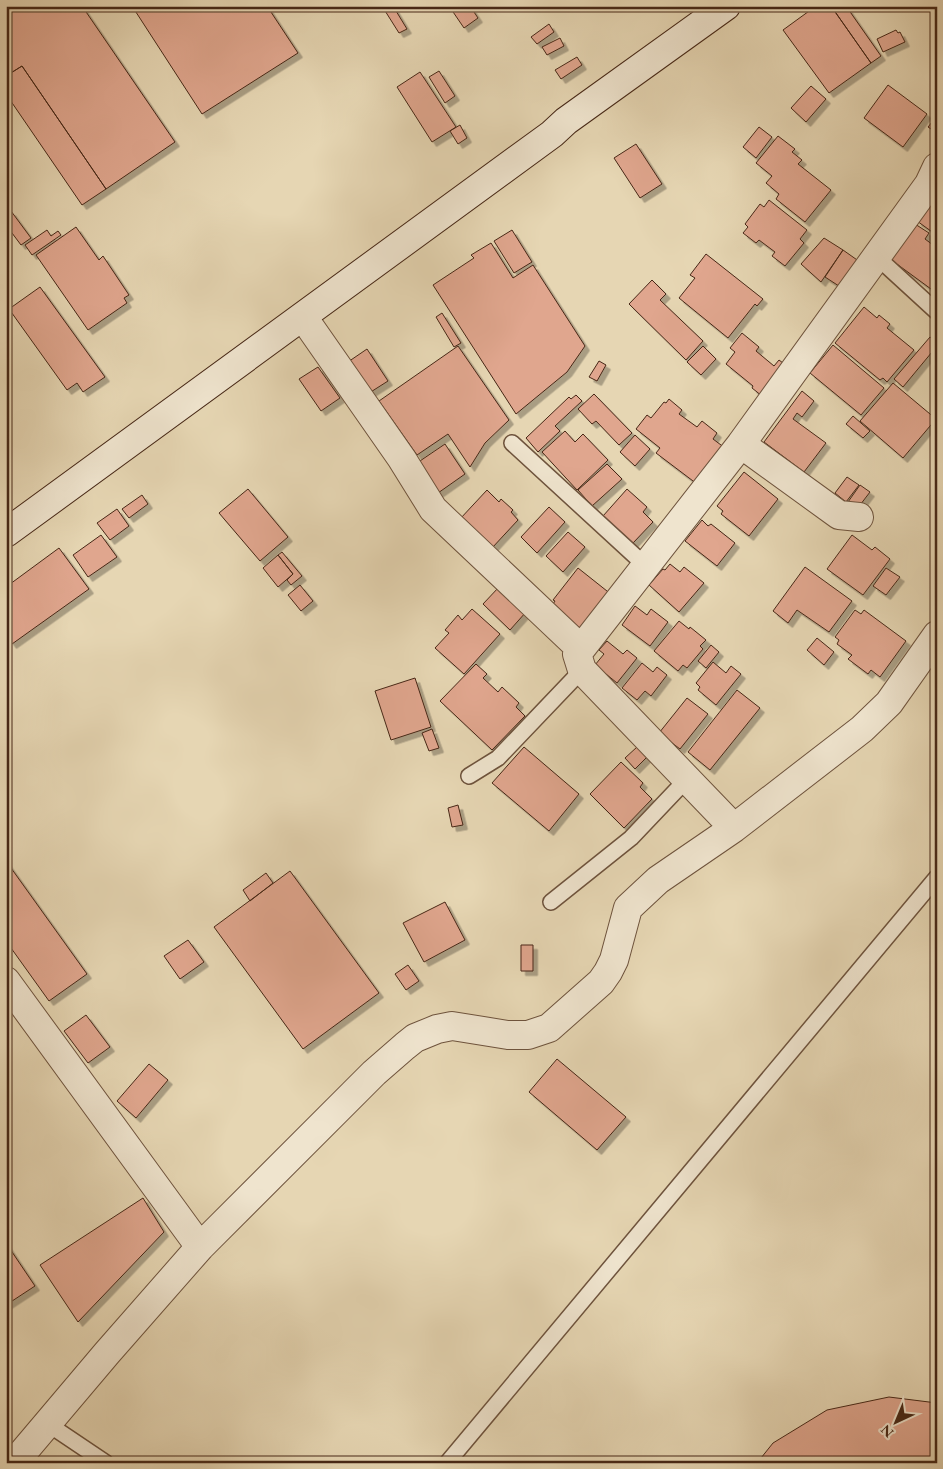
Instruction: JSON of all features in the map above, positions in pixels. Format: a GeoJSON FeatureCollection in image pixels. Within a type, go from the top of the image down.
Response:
{"type":"FeatureCollection","features":[{"type":"Feature","properties":{"kind":"street"},"geometry":{"type":"LineString","coordinates":[[6,532],[303,317],[552,134],[566,121],[726,6]]}},
{"type":"Feature","properties":{"kind":"street"},"geometry":{"type":"LineString","coordinates":[[581,660],[646,567],[741,444],[877,258],[929,184],[937,167]]}},
{"type":"Feature","properties":{"kind":"street"},"geometry":{"type":"LineString","coordinates":[[303,317],[396,451],[433,509],[581,660],[687,779],[734,828]]}},
{"type":"Feature","properties":{"kind":"street"},"geometry":{"type":"LineString","coordinates":[[741,444],[839,515],[859,517]]}},
{"type":"Feature","properties":{"kind":"street"},"geometry":{"type":"LineString","coordinates":[[14,1463],[200,1247],[374,1073],[415,1038],[437,1029],[452,1026],[508,1035],[528,1036],[550,1028],[601,982],[608,972],[614,960],[628,908],[658,880],[734,828],[862,729],[889,703],[937,635]]}},
{"type":"Feature","properties":{"kind":"street"},"geometry":{"type":"LineString","coordinates":[[6,981],[200,1247]]}},
{"type":"Feature","properties":{"kind":"lane"},"geometry":{"type":"LineString","coordinates":[[877,258],[937,312]]}},
{"type":"Feature","properties":{"kind":"lane"},"geometry":{"type":"LineString","coordinates":[[512,443],[646,567]]}},
{"type":"Feature","properties":{"kind":"lane"},"geometry":{"type":"LineString","coordinates":[[469,776],[498,758],[581,660]]}},
{"type":"Feature","properties":{"kind":"lane"},"geometry":{"type":"LineString","coordinates":[[551,902],[631,838],[687,779]]}},
{"type":"Feature","properties":{"kind":"lane"},"geometry":{"type":"LineString","coordinates":[[447,1463],[937,877]]}},
{"type":"Feature","properties":{"kind":"lane"},"geometry":{"type":"LineString","coordinates":[[48,1424],[106,1463]]}},
{"type":"Feature","properties":{"kind":"building"},"geometry":{"type":"Polygon","coordinates":[[[6,6],[82,6],[175,142],[106,189],[22,66],[6,76],[6,6]]]}},
{"type":"Feature","properties":{"kind":"building"},"geometry":{"type":"Polygon","coordinates":[[[132,6],[267,6],[298,53],[202,114],[132,6]]]}},
{"type":"Feature","properties":{"kind":"building"},"geometry":{"type":"Polygon","coordinates":[[[382,6],[393,6],[407,29],[399,33],[382,6]]]}},
{"type":"Feature","properties":{"kind":"building"},"geometry":{"type":"Polygon","coordinates":[[[449,6],[470,6],[478,18],[464,28],[449,6]]]}},
{"type":"Feature","properties":{"kind":"building"},"geometry":{"type":"Polygon","coordinates":[[[816,6],[831,6],[871,63],[829,93],[783,30],[816,6]]]}},
{"type":"Feature","properties":{"kind":"building"},"geometry":{"type":"Polygon","coordinates":[[[831,6],[846,6],[881,56],[871,63],[831,6]]]}},
{"type":"Feature","properties":{"kind":"building"},"geometry":{"type":"Polygon","coordinates":[[[549,24],[554,32],[537,44],[531,37],[549,24]]]}},
{"type":"Feature","properties":{"kind":"building"},"geometry":{"type":"Polygon","coordinates":[[[896,30],[898,33],[900,32],[905,42],[883,52],[877,39],[896,30]]]}},
{"type":"Feature","properties":{"kind":"building"},"geometry":{"type":"Polygon","coordinates":[[[560,38],[564,46],[547,55],[542,47],[560,38]]]}},
{"type":"Feature","properties":{"kind":"building"},"geometry":{"type":"Polygon","coordinates":[[[577,57],[582,65],[561,79],[555,70],[577,57]]]}},
{"type":"Feature","properties":{"kind":"building"},"geometry":{"type":"Polygon","coordinates":[[[22,66],[106,189],[82,205],[6,94],[6,76],[22,66]]]}},
{"type":"Feature","properties":{"kind":"building"},"geometry":{"type":"Polygon","coordinates":[[[439,71],[455,96],[445,103],[429,77],[439,71]]]}},
{"type":"Feature","properties":{"kind":"building"},"geometry":{"type":"Polygon","coordinates":[[[420,72],[456,127],[432,142],[397,87],[420,72]]]}},
{"type":"Feature","properties":{"kind":"building"},"geometry":{"type":"Polygon","coordinates":[[[888,85],[927,114],[903,147],[864,118],[888,85]]]}},
{"type":"Feature","properties":{"kind":"building"},"geometry":{"type":"Polygon","coordinates":[[[811,86],[826,99],[806,122],[791,108],[811,86]]]}},
{"type":"Feature","properties":{"kind":"building"},"geometry":{"type":"Polygon","coordinates":[[[937,116],[937,133],[928,127],[937,116]]]}},
{"type":"Feature","properties":{"kind":"building"},"geometry":{"type":"Polygon","coordinates":[[[460,125],[467,138],[458,144],[450,131],[460,125]]]}},
{"type":"Feature","properties":{"kind":"building"},"geometry":{"type":"Polygon","coordinates":[[[759,127],[772,137],[756,158],[743,147],[759,127]]]}},
{"type":"Feature","properties":{"kind":"building"},"geometry":{"type":"Polygon","coordinates":[[[778,136],[795,149],[792,152],[802,160],[798,164],[831,190],[805,222],[776,199],[779,194],[766,183],[772,176],[756,163],[778,136]]]}},
{"type":"Feature","properties":{"kind":"building"},"geometry":{"type":"Polygon","coordinates":[[[636,144],[662,184],[640,198],[614,158],[636,144]]]}},
{"type":"Feature","properties":{"kind":"building"},"geometry":{"type":"Polygon","coordinates":[[[937,194],[937,231],[935,234],[917,221],[937,194]]]}},
{"type":"Feature","properties":{"kind":"building"},"geometry":{"type":"Polygon","coordinates":[[[769,200],[807,230],[800,239],[804,243],[785,266],[772,256],[775,252],[759,240],[756,243],[743,233],[748,227],[745,224],[760,204],[764,207],[769,200]]]}},
{"type":"Feature","properties":{"kind":"building"},"geometry":{"type":"Polygon","coordinates":[[[11,211],[31,238],[21,245],[6,225],[6,215],[11,211]]]}},
{"type":"Feature","properties":{"kind":"building"},"geometry":{"type":"Polygon","coordinates":[[[915,224],[929,233],[925,239],[937,248],[937,280],[931,289],[890,259],[915,224]]]}},
{"type":"Feature","properties":{"kind":"building"},"geometry":{"type":"Polygon","coordinates":[[[76,227],[99,260],[103,256],[129,295],[124,298],[127,303],[88,330],[36,255],[76,227]]]}},
{"type":"Feature","properties":{"kind":"building"},"geometry":{"type":"Polygon","coordinates":[[[47,230],[51,236],[58,231],[61,235],[32,255],[25,245],[47,230]]]}},
{"type":"Feature","properties":{"kind":"building"},"geometry":{"type":"Polygon","coordinates":[[[512,230],[532,262],[514,273],[494,241],[512,230]]]}},
{"type":"Feature","properties":{"kind":"building"},"geometry":{"type":"Polygon","coordinates":[[[824,238],[843,250],[821,282],[801,264],[824,238]]]}},
{"type":"Feature","properties":{"kind":"building"},"geometry":{"type":"Polygon","coordinates":[[[491,243],[513,278],[533,265],[585,346],[567,372],[516,414],[433,285],[474,258],[471,255],[491,243]]]}},
{"type":"Feature","properties":{"kind":"building"},"geometry":{"type":"Polygon","coordinates":[[[843,250],[860,262],[842,288],[825,277],[843,250]]]}},
{"type":"Feature","properties":{"kind":"building"},"geometry":{"type":"Polygon","coordinates":[[[706,254],[763,299],[757,306],[755,304],[728,338],[679,298],[695,278],[690,275],[706,254]]]}},
{"type":"Feature","properties":{"kind":"building"},"geometry":{"type":"Polygon","coordinates":[[[652,280],[666,294],[660,300],[703,341],[686,360],[629,304],[652,280]]]}},
{"type":"Feature","properties":{"kind":"building"},"geometry":{"type":"Polygon","coordinates":[[[40,287],[105,377],[83,392],[77,383],[67,390],[9,309],[40,287]]]}},
{"type":"Feature","properties":{"kind":"building"},"geometry":{"type":"Polygon","coordinates":[[[864,307],[877,318],[879,315],[890,324],[887,328],[914,350],[887,382],[883,378],[880,380],[835,343],[864,307]]]}},
{"type":"Feature","properties":{"kind":"building"},"geometry":{"type":"Polygon","coordinates":[[[442,313],[461,343],[454,347],[436,317],[442,313]]]}},
{"type":"Feature","properties":{"kind":"building"},"geometry":{"type":"Polygon","coordinates":[[[742,333],[759,347],[756,351],[774,366],[779,360],[787,366],[762,396],[726,364],[735,352],[730,348],[742,333]]]}},
{"type":"Feature","properties":{"kind":"building"},"geometry":{"type":"Polygon","coordinates":[[[930,337],[937,342],[937,346],[903,387],[894,379],[930,337]]]}},
{"type":"Feature","properties":{"kind":"building"},"geometry":{"type":"Polygon","coordinates":[[[833,345],[884,388],[861,415],[810,373],[833,345]]]}},
{"type":"Feature","properties":{"kind":"building"},"geometry":{"type":"Polygon","coordinates":[[[458,346],[509,420],[485,443],[470,467],[448,434],[417,455],[379,401],[458,346]]]}},
{"type":"Feature","properties":{"kind":"building"},"geometry":{"type":"Polygon","coordinates":[[[703,346],[716,359],[701,375],[687,362],[703,346]]]}},
{"type":"Feature","properties":{"kind":"building"},"geometry":{"type":"Polygon","coordinates":[[[367,349],[388,381],[366,395],[345,364],[367,349]]]}},
{"type":"Feature","properties":{"kind":"building"},"geometry":{"type":"Polygon","coordinates":[[[599,361],[606,365],[597,381],[589,377],[599,361]]]}},
{"type":"Feature","properties":{"kind":"building"},"geometry":{"type":"Polygon","coordinates":[[[318,367],[340,398],[321,411],[299,379],[318,367]]]}},
{"type":"Feature","properties":{"kind":"building"},"geometry":{"type":"Polygon","coordinates":[[[893,383],[936,419],[903,458],[860,421],[893,383]]]}},
{"type":"Feature","properties":{"kind":"building"},"geometry":{"type":"Polygon","coordinates":[[[802,391],[814,401],[802,417],[797,413],[793,419],[826,443],[804,472],[764,442],[802,391]]]}},
{"type":"Feature","properties":{"kind":"building"},"geometry":{"type":"Polygon","coordinates":[[[594,394],[632,433],[619,445],[596,421],[592,424],[578,409],[594,394]]]}},
{"type":"Feature","properties":{"kind":"building"},"geometry":{"type":"Polygon","coordinates":[[[576,395],[582,401],[555,426],[560,431],[538,452],[526,438],[569,397],[571,399],[576,395]]]}},
{"type":"Feature","properties":{"kind":"building"},"geometry":{"type":"Polygon","coordinates":[[[669,399],[682,410],[679,414],[697,427],[702,421],[717,433],[713,439],[725,448],[697,484],[656,453],[660,448],[636,429],[647,415],[651,418],[664,402],[666,403],[669,399]]]}},
{"type":"Feature","properties":{"kind":"building"},"geometry":{"type":"Polygon","coordinates":[[[853,416],[870,431],[863,438],[846,424],[853,416]]]}},
{"type":"Feature","properties":{"kind":"building"},"geometry":{"type":"Polygon","coordinates":[[[565,431],[575,442],[583,434],[608,460],[577,490],[542,452],[565,431]]]}},
{"type":"Feature","properties":{"kind":"building"},"geometry":{"type":"Polygon","coordinates":[[[635,435],[650,449],[635,466],[620,452],[635,435]]]}},
{"type":"Feature","properties":{"kind":"building"},"geometry":{"type":"Polygon","coordinates":[[[445,444],[465,474],[438,493],[417,463],[445,444]]]}},
{"type":"Feature","properties":{"kind":"building"},"geometry":{"type":"Polygon","coordinates":[[[607,464],[622,479],[592,506],[578,490],[607,464]]]}},
{"type":"Feature","properties":{"kind":"building"},"geometry":{"type":"Polygon","coordinates":[[[744,472],[778,499],[749,536],[721,514],[723,511],[717,506],[744,472]]]}},
{"type":"Feature","properties":{"kind":"building"},"geometry":{"type":"Polygon","coordinates":[[[847,477],[859,485],[846,502],[835,493],[847,477]]]}},
{"type":"Feature","properties":{"kind":"building"},"geometry":{"type":"Polygon","coordinates":[[[860,485],[870,492],[857,509],[848,502],[860,485]]]}},
{"type":"Feature","properties":{"kind":"building"},"geometry":{"type":"Polygon","coordinates":[[[248,489],[288,537],[260,561],[219,513],[248,489]]]}},
{"type":"Feature","properties":{"kind":"building"},"geometry":{"type":"Polygon","coordinates":[[[627,489],[647,507],[643,512],[653,522],[633,543],[603,516],[627,489]]]}},
{"type":"Feature","properties":{"kind":"building"},"geometry":{"type":"Polygon","coordinates":[[[487,490],[499,502],[501,499],[513,510],[511,512],[518,520],[492,548],[460,519],[487,490]]]}},
{"type":"Feature","properties":{"kind":"building"},"geometry":{"type":"Polygon","coordinates":[[[142,495],[148,504],[129,518],[122,509],[142,495]]]}},
{"type":"Feature","properties":{"kind":"building"},"geometry":{"type":"Polygon","coordinates":[[[549,507],[565,522],[537,553],[521,537],[549,507]]]}},
{"type":"Feature","properties":{"kind":"building"},"geometry":{"type":"Polygon","coordinates":[[[117,509],[129,526],[110,540],[97,523],[117,509]]]}},
{"type":"Feature","properties":{"kind":"building"},"geometry":{"type":"Polygon","coordinates":[[[702,520],[708,526],[711,524],[735,543],[717,566],[685,541],[702,520]]]}},
{"type":"Feature","properties":{"kind":"building"},"geometry":{"type":"Polygon","coordinates":[[[568,532],[585,547],[563,572],[546,556],[568,532]]]}},
{"type":"Feature","properties":{"kind":"building"},"geometry":{"type":"Polygon","coordinates":[[[101,535],[117,557],[88,577],[73,555],[101,535]]]}},
{"type":"Feature","properties":{"kind":"building"},"geometry":{"type":"Polygon","coordinates":[[[852,535],[872,550],[875,547],[890,559],[863,595],[827,569],[852,535]]]}},
{"type":"Feature","properties":{"kind":"building"},"geometry":{"type":"Polygon","coordinates":[[[59,548],[89,589],[12,644],[6,636],[6,587],[59,548]]]}},
{"type":"Feature","properties":{"kind":"building"},"geometry":{"type":"Polygon","coordinates":[[[282,552],[302,576],[291,585],[287,580],[293,574],[278,555],[282,552]]]}},
{"type":"Feature","properties":{"kind":"building"},"geometry":{"type":"Polygon","coordinates":[[[278,555],[293,574],[278,587],[263,568],[278,555]]]}},
{"type":"Feature","properties":{"kind":"building"},"geometry":{"type":"Polygon","coordinates":[[[670,564],[680,572],[684,567],[704,583],[679,612],[649,585],[670,564]]]}},
{"type":"Feature","properties":{"kind":"building"},"geometry":{"type":"Polygon","coordinates":[[[805,567],[852,601],[829,632],[797,610],[788,623],[773,611],[805,567]]]}},
{"type":"Feature","properties":{"kind":"building"},"geometry":{"type":"Polygon","coordinates":[[[578,568],[612,595],[580,637],[551,607],[555,601],[553,600],[578,568]]]}},
{"type":"Feature","properties":{"kind":"building"},"geometry":{"type":"Polygon","coordinates":[[[886,568],[900,577],[886,595],[873,586],[886,568]]]}},
{"type":"Feature","properties":{"kind":"building"},"geometry":{"type":"Polygon","coordinates":[[[300,585],[313,601],[301,611],[288,595],[300,585]]]}},
{"type":"Feature","properties":{"kind":"building"},"geometry":{"type":"Polygon","coordinates":[[[499,587],[526,612],[510,630],[483,604],[499,587]]]}},
{"type":"Feature","properties":{"kind":"building"},"geometry":{"type":"Polygon","coordinates":[[[635,606],[647,615],[651,609],[668,622],[650,646],[622,625],[635,606]]]}},
{"type":"Feature","properties":{"kind":"building"},"geometry":{"type":"Polygon","coordinates":[[[472,609],[500,634],[464,674],[435,648],[449,633],[445,630],[458,615],[462,620],[472,609]]]}},
{"type":"Feature","properties":{"kind":"building"},"geometry":{"type":"Polygon","coordinates":[[[855,610],[861,614],[864,610],[906,641],[880,677],[871,670],[868,674],[848,659],[852,655],[837,644],[839,640],[835,637],[855,610]]]}},
{"type":"Feature","properties":{"kind":"building"},"geometry":{"type":"Polygon","coordinates":[[[679,621],[706,640],[700,646],[703,649],[687,668],[683,665],[678,671],[654,651],[679,621]]]}},
{"type":"Feature","properties":{"kind":"building"},"geometry":{"type":"Polygon","coordinates":[[[817,638],[834,652],[824,665],[807,650],[817,638]]]}},
{"type":"Feature","properties":{"kind":"building"},"geometry":{"type":"Polygon","coordinates":[[[607,641],[623,654],[627,650],[637,658],[617,683],[595,665],[604,654],[599,650],[607,641]]]}},
{"type":"Feature","properties":{"kind":"building"},"geometry":{"type":"Polygon","coordinates":[[[711,645],[719,652],[706,668],[698,661],[711,645]]]}},
{"type":"Feature","properties":{"kind":"building"},"geometry":{"type":"Polygon","coordinates":[[[713,662],[726,673],[731,666],[741,674],[716,705],[698,690],[700,687],[696,683],[713,662]]]}},
{"type":"Feature","properties":{"kind":"building"},"geometry":{"type":"Polygon","coordinates":[[[642,663],[653,672],[657,667],[667,675],[651,696],[645,691],[637,700],[622,688],[642,663]]]}},
{"type":"Feature","properties":{"kind":"building"},"geometry":{"type":"Polygon","coordinates":[[[476,664],[487,674],[483,678],[498,692],[502,687],[519,703],[516,707],[525,716],[492,750],[440,701],[476,664]]]}},
{"type":"Feature","properties":{"kind":"building"},"geometry":{"type":"Polygon","coordinates":[[[415,678],[431,727],[391,740],[375,691],[415,678]]]}},
{"type":"Feature","properties":{"kind":"building"},"geometry":{"type":"Polygon","coordinates":[[[737,690],[760,708],[710,770],[688,752],[737,690]]]}},
{"type":"Feature","properties":{"kind":"building"},"geometry":{"type":"Polygon","coordinates":[[[687,698],[708,714],[680,749],[659,733],[687,698]]]}},
{"type":"Feature","properties":{"kind":"building"},"geometry":{"type":"Polygon","coordinates":[[[432,729],[439,748],[429,751],[422,733],[432,729]]]}},
{"type":"Feature","properties":{"kind":"building"},"geometry":{"type":"Polygon","coordinates":[[[524,747],[579,794],[549,831],[492,783],[524,747]]]}},
{"type":"Feature","properties":{"kind":"building"},"geometry":{"type":"Polygon","coordinates":[[[637,747],[647,757],[635,769],[625,758],[637,747]]]}},
{"type":"Feature","properties":{"kind":"building"},"geometry":{"type":"Polygon","coordinates":[[[621,762],[643,783],[640,787],[652,799],[624,828],[590,794],[621,762]]]}},
{"type":"Feature","properties":{"kind":"building"},"geometry":{"type":"Polygon","coordinates":[[[458,805],[463,825],[452,827],[448,808],[458,805]]]}},
{"type":"Feature","properties":{"kind":"building"},"geometry":{"type":"Polygon","coordinates":[[[6,861],[87,974],[49,1001],[6,941],[6,861]]]}},
{"type":"Feature","properties":{"kind":"building"},"geometry":{"type":"Polygon","coordinates":[[[290,871],[379,993],[303,1049],[214,927],[290,871]]]}},
{"type":"Feature","properties":{"kind":"building"},"geometry":{"type":"Polygon","coordinates":[[[266,873],[273,883],[250,901],[243,890],[266,873]]]}},
{"type":"Feature","properties":{"kind":"building"},"geometry":{"type":"Polygon","coordinates":[[[445,902],[465,940],[424,962],[403,923],[445,902]]]}},
{"type":"Feature","properties":{"kind":"building"},"geometry":{"type":"Polygon","coordinates":[[[188,940],[204,962],[180,979],[164,956],[188,940]]]}},
{"type":"Feature","properties":{"kind":"building"},"geometry":{"type":"Polygon","coordinates":[[[521,945],[533,945],[533,971],[521,971],[521,945]]]}},
{"type":"Feature","properties":{"kind":"building"},"geometry":{"type":"Polygon","coordinates":[[[408,965],[419,981],[406,990],[395,974],[408,965]]]}},
{"type":"Feature","properties":{"kind":"building"},"geometry":{"type":"Polygon","coordinates":[[[86,1015],[110,1047],[88,1063],[64,1031],[86,1015]]]}},
{"type":"Feature","properties":{"kind":"building"},"geometry":{"type":"Polygon","coordinates":[[[557,1059],[626,1117],[597,1150],[529,1092],[557,1059]]]}},
{"type":"Feature","properties":{"kind":"building"},"geometry":{"type":"Polygon","coordinates":[[[149,1064],[168,1080],[136,1118],[117,1101],[149,1064]]]}},
{"type":"Feature","properties":{"kind":"building"},"geometry":{"type":"Polygon","coordinates":[[[143,1198],[164,1232],[78,1322],[40,1265],[143,1198]]]}},
{"type":"Feature","properties":{"kind":"building"},"geometry":{"type":"Polygon","coordinates":[[[6,1243],[35,1286],[6,1305],[6,1243]]]}},
{"type":"Feature","properties":{"kind":"building"},"geometry":{"type":"Polygon","coordinates":[[[889,1397],[937,1403],[937,1463],[757,1463],[773,1443],[827,1410],[889,1397]]]}}]}
